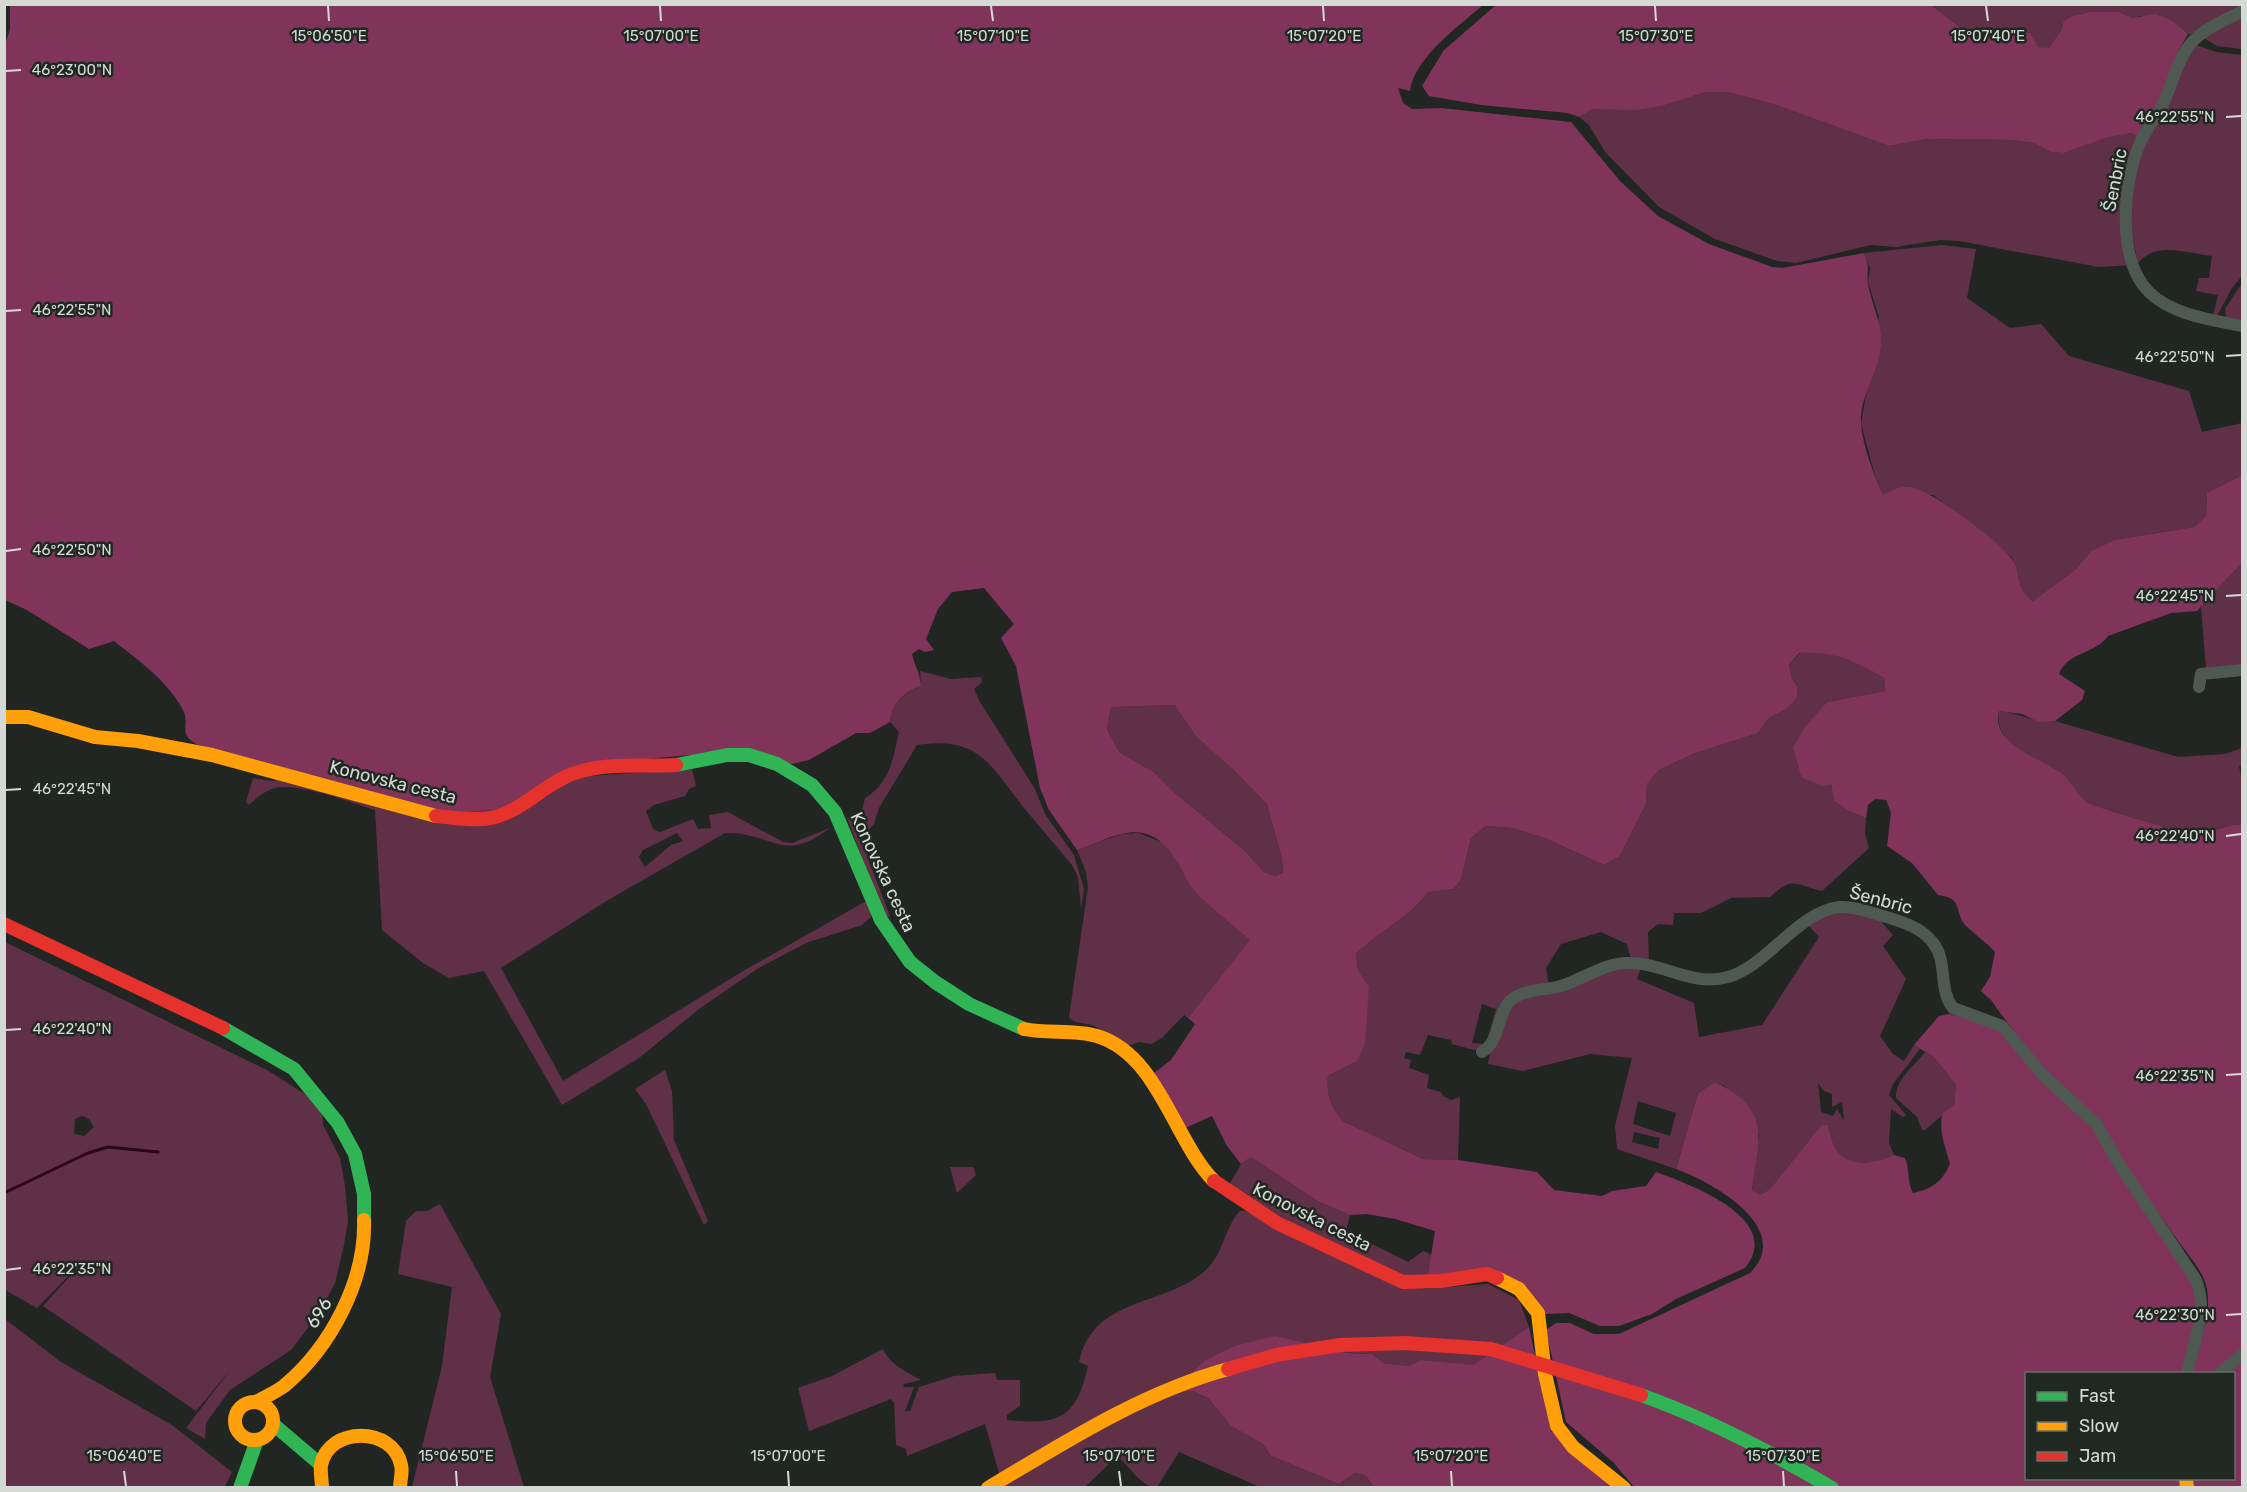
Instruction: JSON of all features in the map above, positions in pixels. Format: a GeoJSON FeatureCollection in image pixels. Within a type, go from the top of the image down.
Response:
{"type":"FeatureCollection","features":[{"type":"Feature","properties":{"kind":"main road","name":"Konovska cesta"},"geometry":{"type":"LineString","coordinates":[[4,717],[31,716],[93,736],[199,752],[433,814],[484,819],[506,813],[558,779],[583,771],[689,764],[719,756],[744,754],[766,759],[792,771],[824,796],[837,815],[888,933],[910,962],[932,980],[978,1009],[1018,1028],[1038,1031],[1090,1032],[1117,1046],[1145,1073],[1209,1176],[1221,1188],[1277,1223],[1404,1282],[1441,1281],[1487,1274],[1519,1289],[1538,1313],[1544,1365],[1557,1426],[1573,1447],[1624,1488]]}},
{"type":"Feature","properties":{"kind":"main road","name":"696"},"geometry":{"type":"LineString","coordinates":[[4,924],[214,1023],[294,1070],[332,1113],[355,1154],[364,1194],[365,1246],[345,1309],[308,1362],[283,1387],[256,1402],[244,1405],[236,1415],[241,1482]]}},
{"type":"Feature","properties":{"kind":"main road"},"geometry":{"type":"LineString","coordinates":[[988,1488],[1099,1422],[1159,1394],[1216,1372],[1276,1355],[1340,1345],[1427,1344],[1491,1349],[1617,1386],[1686,1411],[1788,1462],[1832,1488]]}},
{"type":"Feature","properties":{"kind":"main road","name":"696"},"geometry":{"type":"LineString","coordinates":[[241,1482],[268,1429],[283,1387]]}},
{"type":"Feature","properties":{"kind":"main road"},"geometry":{"type":"LineString","coordinates":[[256,1402],[267,1407],[268,1429]]}},
{"type":"Feature","properties":{"kind":"main road"},"geometry":{"type":"LineString","coordinates":[[239,1434],[250,1440],[268,1429]]}},
{"type":"Feature","properties":{"kind":"main road"},"geometry":{"type":"LineString","coordinates":[[268,1429],[308,1451],[321,1465]]}},
{"type":"Feature","properties":{"kind":"main road"},"geometry":{"type":"LineString","coordinates":[[308,1451],[347,1436],[361,1433],[375,1436],[387,1442],[399,1458],[404,1485]]}},
{"type":"Feature","properties":{"kind":"main road"},"geometry":{"type":"LineString","coordinates":[[322,1488],[321,1465],[326,1452],[335,1442]]}},
{"type":"Feature","properties":{"kind":"street","name":"Šenbric"},"geometry":{"type":"LineString","coordinates":[[2242,11],[2202,33],[2184,53],[2158,114],[2140,143],[2128,190],[2125,224],[2135,267],[2147,291],[2160,302],[2179,310],[2242,326]]}},
{"type":"Feature","properties":{"kind":"street"},"geometry":{"type":"LineString","coordinates":[[2199,687],[2201,674],[2242,670]]}},
{"type":"Feature","properties":{"kind":"street","name":"Šenbric"},"geometry":{"type":"LineString","coordinates":[[1482,1052],[1494,1041],[1511,999],[1519,994],[1560,986],[1615,964],[1631,963],[1696,980],[1711,980],[1739,973],[1809,921],[1828,910],[1852,907],[1906,923],[1917,928],[1935,945],[1940,956],[1944,990],[1953,1008],[2002,1026],[2042,1074],[2097,1125],[2119,1164],[2196,1280],[2201,1292],[2202,1306],[2187,1372]]}},
{"type":"Feature","properties":{"kind":"street"},"geometry":{"type":"LineString","coordinates":[[2221,1372],[2242,1355]]}},
{"type":"Feature","properties":{"kind":"shaded area"},"geometry":{"type":"Polygon","coordinates":[[[2242,4],[2192,34],[2188,34],[2173,21],[2141,16],[2133,18],[2119,12],[2090,12],[2074,16],[2063,22],[2062,29],[2049,49],[1974,38],[1931,5],[2242,4]]]}},
{"type":"Feature","properties":{"kind":"shaded area"},"geometry":{"type":"Polygon","coordinates":[[[10,5],[1483,5],[1450,33],[1429,55],[1413,79],[1410,91],[1398,88],[1403,103],[1412,109],[1441,108],[1571,122],[1620,181],[1658,216],[1709,244],[1772,267],[1782,268],[1864,253],[1868,266],[1868,284],[1881,334],[1881,343],[1878,361],[1865,397],[1861,424],[1866,451],[1883,495],[1899,488],[1909,487],[1932,496],[1963,516],[2011,558],[2022,589],[2033,601],[2076,569],[2091,551],[2114,540],[2194,527],[2206,516],[2207,493],[2242,475],[2242,563],[2197,611],[2171,613],[2108,636],[2097,646],[2068,661],[2059,674],[2085,691],[2082,700],[2055,721],[2039,722],[2022,714],[1999,711],[1998,723],[2002,733],[2010,742],[2063,774],[2084,799],[2093,805],[2189,833],[2204,833],[2242,824],[2242,1349],[2218,1372],[2192,1372],[2208,1310],[2205,1282],[2194,1262],[2132,1177],[2036,1060],[1991,1000],[1981,991],[1990,977],[1995,952],[1965,925],[1955,902],[1938,895],[1912,863],[1887,846],[1891,813],[1886,800],[1875,799],[1868,805],[1866,818],[1834,801],[1831,784],[1822,786],[1801,777],[1793,748],[1805,727],[1827,702],[1885,691],[1884,678],[1844,658],[1799,653],[1789,665],[1792,679],[1798,687],[1797,698],[1786,709],[1769,718],[1758,733],[1693,754],[1659,770],[1647,784],[1646,804],[1620,856],[1604,865],[1547,839],[1513,828],[1486,826],[1471,838],[1461,880],[1453,889],[1428,892],[1403,917],[1356,954],[1358,970],[1369,986],[1365,1044],[1357,1061],[1328,1076],[1330,1100],[1343,1121],[1423,1159],[1458,1160],[1537,1172],[1554,1190],[1602,1196],[1612,1191],[1646,1186],[1656,1172],[1710,1195],[1729,1206],[1744,1220],[1753,1234],[1754,1250],[1745,1268],[1676,1299],[1652,1314],[1619,1326],[1600,1326],[1569,1313],[1545,1314],[1518,1283],[1428,1275],[1435,1231],[1395,1219],[1367,1214],[1350,1215],[1319,1202],[1251,1157],[1241,1164],[1227,1146],[1212,1116],[1185,1128],[1150,1076],[1171,1060],[1195,1024],[1188,1018],[1250,940],[1193,889],[1171,853],[1156,838],[1134,832],[1110,837],[1077,850],[1049,810],[1040,788],[1016,666],[1001,638],[1014,624],[984,588],[952,592],[938,609],[926,639],[934,650],[925,652],[919,649],[912,654],[921,686],[909,691],[900,699],[893,709],[890,722],[870,733],[856,733],[809,760],[792,764],[691,755],[610,762],[503,809],[447,813],[198,745],[191,741],[186,733],[183,710],[169,689],[114,641],[89,649],[27,610],[5,600],[4,48],[10,29],[10,5]],[[1175,705],[1111,707],[1107,729],[1119,752],[1154,772],[1175,793],[1245,851],[1264,872],[1275,876],[1283,873],[1282,859],[1267,804],[1196,736],[1175,705]]]}},
{"type":"Feature","properties":{"kind":"shaded area"},"geometry":{"type":"Polygon","coordinates":[[[1496,5],[1931,5],[1974,38],[2030,33],[2038,47],[2049,48],[2062,29],[2063,22],[2073,16],[2090,12],[2119,12],[2133,18],[2155,14],[2173,21],[2188,34],[2179,50],[2170,82],[2139,137],[2131,133],[2105,138],[2064,153],[2051,152],[2034,143],[2013,140],[1927,139],[1889,146],[1779,106],[1729,92],[1706,92],[1662,106],[1635,110],[1593,109],[1579,117],[1568,113],[1481,105],[1429,96],[1422,86],[1444,50],[1496,5]]]}},
{"type":"Feature","properties":{"kind":"shaded area"},"geometry":{"type":"Polygon","coordinates":[[[2242,14],[2242,49],[2217,46],[2204,38],[2242,14]]]}},
{"type":"Feature","properties":{"kind":"shaded area"},"geometry":{"type":"Polygon","coordinates":[[[2194,44],[2216,52],[2242,55],[2242,276],[2232,288],[2217,316],[2213,316],[2218,295],[2196,291],[2199,278],[2209,278],[2212,256],[2162,250],[2145,256],[2138,263],[2128,216],[2141,150],[2194,44]]]}},
{"type":"Feature","properties":{"kind":"shaded area"},"geometry":{"type":"Polygon","coordinates":[[[1706,92],[1729,92],[1779,106],[1889,146],[1927,139],[2013,140],[2034,143],[2051,152],[2064,153],[2104,138],[2131,133],[2139,137],[2130,158],[2133,265],[2099,267],[1959,241],[1940,240],[1896,247],[1871,245],[1796,263],[1777,261],[1715,239],[1659,207],[1605,152],[1589,125],[1579,117],[1593,109],[1662,106],[1706,92]]]}},
{"type":"Feature","properties":{"kind":"shaded area"},"geometry":{"type":"Polygon","coordinates":[[[1942,245],[1976,249],[1967,298],[2010,328],[2041,324],[2069,356],[2189,391],[2202,432],[2242,423],[2242,475],[2207,493],[2206,516],[2194,527],[2114,540],[2091,551],[2076,569],[2033,601],[2020,591],[2013,559],[1982,531],[1933,495],[1883,496],[1861,424],[1879,317],[1868,282],[1870,268],[1864,253],[1942,245]]]}},
{"type":"Feature","properties":{"kind":"shaded area"},"geometry":{"type":"Polygon","coordinates":[[[2242,283],[2242,324],[2226,317],[2225,309],[2242,283]]]}},
{"type":"Feature","properties":{"kind":"shaded area"},"geometry":{"type":"Polygon","coordinates":[[[2242,563],[2242,668],[2206,669],[2201,607],[2242,563]]]}},
{"type":"Feature","properties":{"kind":"shaded area"},"geometry":{"type":"Polygon","coordinates":[[[1823,652],[1857,663],[1884,678],[1885,691],[1827,702],[1793,748],[1801,777],[1831,784],[1834,801],[1866,818],[1865,834],[1869,848],[1822,891],[1800,884],[1790,884],[1770,897],[1731,898],[1701,913],[1674,913],[1673,925],[1658,924],[1648,932],[1649,963],[1631,960],[1627,944],[1601,932],[1561,944],[1546,968],[1549,986],[1518,991],[1484,1048],[1474,1050],[1452,1044],[1451,1040],[1428,1035],[1420,1055],[1406,1052],[1404,1058],[1411,1060],[1409,1068],[1429,1075],[1427,1088],[1441,1092],[1443,1096],[1451,1100],[1460,1097],[1458,1160],[1423,1159],[1343,1121],[1330,1100],[1328,1076],[1357,1061],[1369,986],[1358,970],[1356,954],[1403,917],[1428,892],[1453,889],[1461,880],[1471,838],[1486,826],[1513,828],[1547,839],[1604,865],[1620,856],[1646,804],[1647,784],[1659,770],[1693,754],[1758,733],[1769,718],[1786,709],[1797,698],[1798,687],[1792,679],[1789,665],[1800,653],[1823,652]],[[1482,1004],[1472,1043],[1486,1044],[1496,1009],[1482,1004]]]}},
{"type":"Feature","properties":{"kind":"shaded area"},"geometry":{"type":"Polygon","coordinates":[[[920,671],[951,679],[981,677],[982,682],[974,689],[980,702],[1035,789],[1045,814],[1074,855],[1084,889],[1081,908],[1078,877],[1072,865],[992,767],[970,750],[956,745],[938,743],[917,745],[879,808],[874,824],[860,838],[890,916],[885,918],[847,818],[862,811],[865,798],[880,785],[889,770],[899,732],[890,722],[891,715],[900,700],[921,686],[920,671]]]}},
{"type":"Feature","properties":{"kind":"shaded area"},"geometry":{"type":"Polygon","coordinates":[[[1175,705],[1267,804],[1282,859],[1283,873],[1275,876],[1264,872],[1245,851],[1175,793],[1154,772],[1119,752],[1107,729],[1111,707],[1175,705]]]}},
{"type":"Feature","properties":{"kind":"shaded area"},"geometry":{"type":"Polygon","coordinates":[[[1999,711],[2041,721],[2055,721],[2178,757],[2225,754],[2242,748],[2242,765],[2239,766],[2242,782],[2242,824],[2204,833],[2189,833],[2093,805],[2081,796],[2063,774],[2020,750],[2003,734],[1999,723],[1999,711]]]}},
{"type":"Feature","properties":{"kind":"shaded area"},"geometry":{"type":"Polygon","coordinates":[[[692,769],[696,786],[689,789],[685,796],[654,805],[646,811],[653,829],[660,832],[693,819],[698,829],[711,828],[709,815],[728,812],[783,842],[792,843],[830,828],[813,839],[788,846],[742,834],[725,833],[608,900],[501,968],[563,1081],[745,970],[868,900],[871,917],[862,925],[806,943],[757,969],[699,1009],[639,1058],[562,1105],[484,971],[449,978],[423,963],[382,930],[375,810],[329,795],[292,787],[273,789],[249,805],[246,802],[253,778],[273,781],[278,779],[575,777],[692,769]],[[677,833],[643,850],[639,857],[645,867],[671,845],[683,841],[677,833]]]}},
{"type":"Feature","properties":{"kind":"shaded area"},"geometry":{"type":"Polygon","coordinates":[[[1139,833],[1166,844],[1185,871],[1190,884],[1251,940],[1188,1018],[1184,1015],[1162,1038],[1151,1044],[1139,1042],[1127,1046],[1097,1028],[1074,1021],[1069,1017],[1088,887],[1086,872],[1077,850],[1121,834],[1139,833]]]}},
{"type":"Feature","properties":{"kind":"shaded area"},"geometry":{"type":"Polygon","coordinates":[[[1839,910],[1878,918],[1893,935],[1883,946],[1906,979],[1880,1036],[1893,1054],[1904,1061],[1914,1045],[1920,1049],[1893,1084],[1889,1095],[1906,1115],[1903,1117],[1891,1109],[1889,1143],[1894,1155],[1871,1162],[1847,1160],[1835,1149],[1828,1125],[1822,1124],[1770,1189],[1760,1195],[1752,1190],[1759,1135],[1726,1087],[1715,1082],[1698,1093],[1676,1169],[1617,1149],[1615,1126],[1632,1058],[1590,1054],[1523,1071],[1488,1064],[1490,1053],[1511,1003],[1617,967],[1641,968],[1637,979],[1694,1003],[1699,1037],[1762,1025],[1819,937],[1808,925],[1839,910]],[[1818,1083],[1821,1112],[1833,1116],[1837,1109],[1844,1121],[1842,1102],[1832,1107],[1832,1094],[1824,1091],[1818,1083]],[[1638,1101],[1633,1124],[1670,1136],[1676,1113],[1638,1101]],[[1634,1132],[1632,1142],[1658,1149],[1660,1138],[1634,1132]]]}},
{"type":"Feature","properties":{"kind":"shaded area"},"geometry":{"type":"Polygon","coordinates":[[[5,942],[267,1070],[305,1094],[322,1111],[323,1125],[340,1158],[348,1221],[335,1283],[320,1312],[291,1350],[230,1390],[206,1423],[205,1439],[186,1428],[231,1369],[196,1411],[43,1306],[89,1255],[37,1308],[5,1290],[5,942]],[[82,1116],[75,1119],[74,1134],[84,1136],[94,1127],[89,1119],[82,1116]]]}},
{"type":"Feature","properties":{"kind":"shaded area"},"geometry":{"type":"Polygon","coordinates":[[[1950,1014],[1995,1026],[2088,1119],[2180,1259],[2200,1301],[2183,1372],[2025,1372],[2025,1480],[2183,1480],[2183,1487],[1634,1487],[1613,1462],[1566,1422],[1546,1330],[1556,1323],[1570,1323],[1594,1334],[1619,1334],[1750,1273],[1761,1256],[1762,1240],[1756,1224],[1743,1209],[1709,1184],[1676,1169],[1698,1093],[1715,1082],[1733,1092],[1746,1103],[1754,1114],[1758,1139],[1752,1190],[1760,1195],[1770,1189],[1822,1124],[1828,1125],[1835,1148],[1840,1155],[1854,1162],[1871,1162],[1894,1155],[1905,1158],[1911,1189],[1913,1193],[1920,1191],[1940,1180],[1950,1164],[1941,1121],[1942,1114],[1954,1105],[1956,1085],[1934,1057],[1914,1045],[1939,1016],[1950,1014]]]}},
{"type":"Feature","properties":{"kind":"shaded area"},"geometry":{"type":"Polygon","coordinates":[[[1925,1052],[1934,1057],[1956,1085],[1954,1105],[1925,1130],[1922,1130],[1917,1117],[1896,1098],[1902,1079],[1925,1052]]]}},
{"type":"Feature","properties":{"kind":"shaded area"},"geometry":{"type":"Polygon","coordinates":[[[665,1070],[672,1091],[674,1140],[708,1221],[704,1225],[646,1104],[635,1089],[665,1070]]]}},
{"type":"Feature","properties":{"kind":"shaded area"},"geometry":{"type":"Polygon","coordinates":[[[1251,1157],[1319,1202],[1350,1215],[1346,1231],[1408,1262],[1423,1251],[1432,1255],[1428,1275],[1401,1286],[1228,1187],[1241,1164],[1251,1157]]]}},
{"type":"Feature","properties":{"kind":"shaded area"},"geometry":{"type":"Polygon","coordinates":[[[950,1167],[973,1167],[976,1175],[957,1193],[950,1167]]]}},
{"type":"Feature","properties":{"kind":"shaded area"},"geometry":{"type":"Polygon","coordinates":[[[440,1204],[501,1314],[490,1377],[524,1487],[412,1487],[442,1366],[452,1287],[398,1274],[406,1221],[416,1211],[427,1211],[440,1204]]]}},
{"type":"Feature","properties":{"kind":"shaded area"},"geometry":{"type":"Polygon","coordinates":[[[1240,1211],[1245,1211],[1425,1289],[1488,1284],[1519,1300],[1529,1327],[1474,1366],[1421,1360],[1408,1366],[1383,1363],[1372,1354],[1234,1346],[1205,1360],[1188,1376],[1178,1392],[1193,1391],[1208,1398],[1231,1426],[1263,1444],[1271,1456],[1339,1484],[1355,1473],[1366,1476],[1374,1487],[1260,1487],[1179,1452],[1157,1487],[1140,1480],[1117,1456],[1085,1487],[1003,1487],[985,1424],[907,1456],[906,1449],[896,1445],[894,1403],[891,1399],[809,1431],[798,1388],[832,1376],[883,1349],[894,1364],[921,1380],[904,1384],[903,1387],[914,1387],[905,1411],[910,1411],[919,1387],[954,1376],[995,1373],[997,1380],[1020,1380],[1020,1406],[1007,1415],[1007,1420],[1039,1421],[1062,1415],[1071,1408],[1083,1384],[1088,1366],[1079,1362],[1087,1340],[1099,1325],[1115,1313],[1171,1291],[1206,1270],[1217,1256],[1230,1225],[1240,1211]]]}},
{"type":"Feature","properties":{"kind":"shaded area"},"geometry":{"type":"Polygon","coordinates":[[[5,1319],[61,1362],[172,1425],[232,1472],[225,1487],[5,1487],[5,1319]]]}},
{"type":"Feature","properties":{"kind":"shaded area"},"geometry":{"type":"Polygon","coordinates":[[[1529,1327],[1551,1431],[1624,1487],[1374,1487],[1366,1476],[1355,1473],[1339,1484],[1271,1456],[1263,1444],[1231,1426],[1208,1398],[1193,1391],[1179,1392],[1188,1376],[1205,1360],[1234,1346],[1275,1336],[1347,1353],[1372,1354],[1383,1363],[1408,1366],[1421,1360],[1474,1365],[1529,1327]]]}},
{"type":"Feature","properties":{"kind":"shaded area"},"geometry":{"type":"Polygon","coordinates":[[[2242,1359],[2242,1487],[2190,1487],[2190,1480],[2235,1480],[2235,1372],[2231,1372],[2242,1359]]]}},
{"type":"Feature","properties":{"kind":"waterway"},"geometry":{"type":"LineString","coordinates":[[4,1193],[88,1153],[108,1147],[158,1152]]}},
{"type":"Feature","properties":{"kind":"traffic: fast"},"geometry":{"type":"LineString","coordinates":[[676,765],[727,755],[749,755],[777,764],[812,785],[835,812],[881,920],[910,962],[969,1004],[1024,1029]]}},
{"type":"Feature","properties":{"kind":"traffic: fast"},"geometry":{"type":"LineString","coordinates":[[223,1028],[294,1069],[338,1123],[355,1154],[364,1194],[364,1220]]}},
{"type":"Feature","properties":{"kind":"traffic: fast"},"geometry":{"type":"LineString","coordinates":[[1641,1395],[1739,1437],[1832,1488]]}},
{"type":"Feature","properties":{"kind":"traffic: fast"},"geometry":{"type":"LineString","coordinates":[[273,1424],[321,1465]]}},
{"type":"Feature","properties":{"kind":"traffic: fast"},"geometry":{"type":"LineString","coordinates":[[240,1488],[257,1440]]}},
{"type":"Feature","properties":{"kind":"traffic: slow"},"geometry":{"type":"LineString","coordinates":[[4,717],[28,717],[95,737],[138,741],[212,755],[436,816]]}},
{"type":"Feature","properties":{"kind":"traffic: slow"},"geometry":{"type":"LineString","coordinates":[[1024,1029],[1088,1034],[1118,1046],[1136,1061],[1151,1080],[1200,1164],[1214,1181]]}},
{"type":"Feature","properties":{"kind":"traffic: slow"},"geometry":{"type":"LineString","coordinates":[[256,1402],[284,1386],[301,1370],[330,1332],[352,1289],[359,1266],[364,1220]]}},
{"type":"Feature","properties":{"kind":"traffic: slow"},"geometry":{"type":"LineString","coordinates":[[1497,1278],[1519,1289],[1538,1313],[1545,1374],[1557,1426],[1573,1447],[1624,1488]]}},
{"type":"Feature","properties":{"kind":"traffic: slow"},"geometry":{"type":"LineString","coordinates":[[988,1488],[1075,1436],[1134,1405],[1196,1379],[1228,1369]]}},
{"type":"Feature","properties":{"kind":"traffic: slow"},"geometry":{"type":"LineString","coordinates":[[254,1402],[268,1407],[273,1421],[268,1435],[254,1440],[240,1435],[235,1421],[240,1407],[254,1402]]}},
{"type":"Feature","properties":{"kind":"traffic: slow"},"geometry":{"type":"LineString","coordinates":[[322,1488],[321,1465],[326,1452],[336,1443],[361,1436],[386,1443],[396,1452],[402,1467],[400,1488]]}},
{"type":"Feature","properties":{"kind":"traffic: slow"},"geometry":{"type":"LineString","coordinates":[[2186,1480],[2187,1488]]}},
{"type":"Feature","properties":{"kind":"traffic: jam"},"geometry":{"type":"LineString","coordinates":[[436,816],[477,819],[502,815],[561,779],[585,770],[610,766],[676,765]]}},
{"type":"Feature","properties":{"kind":"traffic: jam"},"geometry":{"type":"LineString","coordinates":[[4,924],[223,1028]]}},
{"type":"Feature","properties":{"kind":"traffic: jam"},"geometry":{"type":"LineString","coordinates":[[1214,1181],[1277,1223],[1403,1282],[1441,1281],[1487,1274],[1497,1278]]}},
{"type":"Feature","properties":{"kind":"traffic: jam"},"geometry":{"type":"LineString","coordinates":[[1228,1369],[1276,1355],[1340,1345],[1405,1343],[1491,1349],[1641,1395]]}}]}
